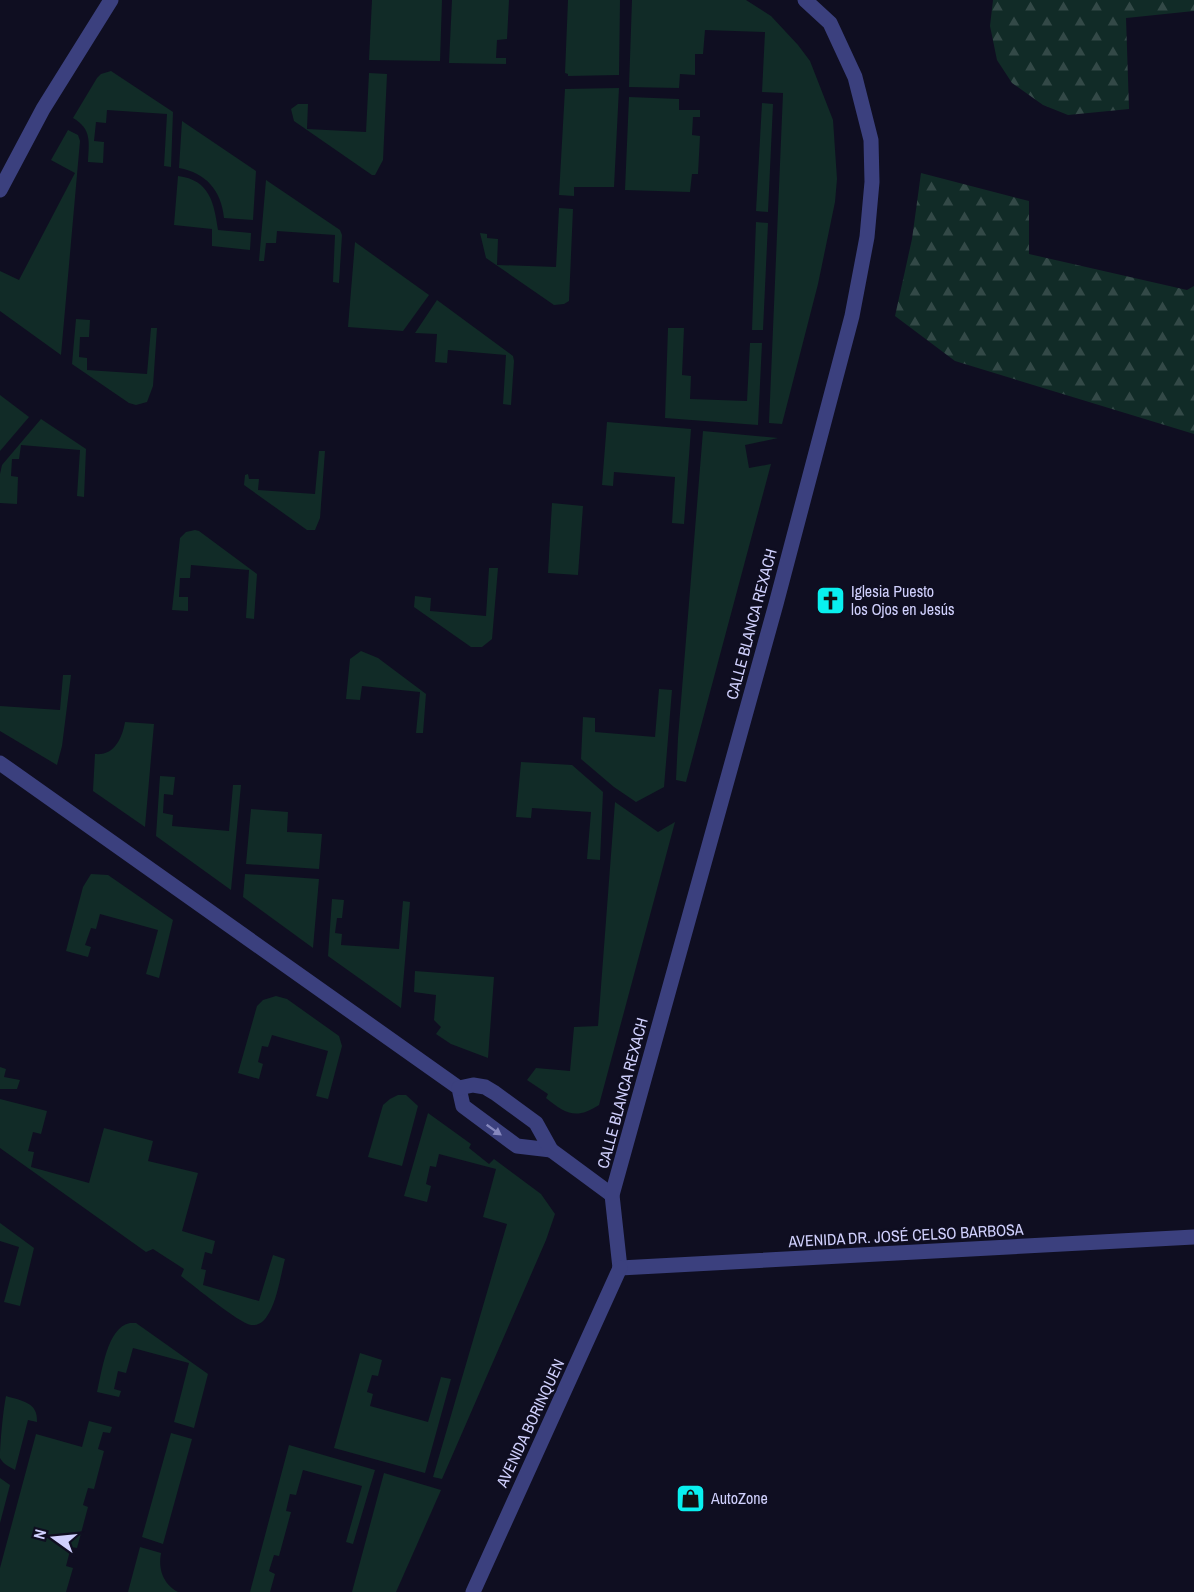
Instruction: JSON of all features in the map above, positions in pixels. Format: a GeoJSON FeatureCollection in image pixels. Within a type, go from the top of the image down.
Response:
{"type":"FeatureCollection","features":[{"type":"Feature","properties":{"kind":"street"},"geometry":{"type":"LineString","coordinates":[[0,190],[43,109],[111,0]]}},
{"type":"Feature","properties":{"kind":"street","name":"CALLE BLANCA REXACH"},"geometry":{"type":"LineString","coordinates":[[620,1268],[612,1195],[788,558],[852,316],[867,237],[872,182],[871,140],[855,77],[830,23],[805,0]]}},
{"type":"Feature","properties":{"kind":"street"},"geometry":{"type":"LineString","coordinates":[[0,763],[459,1088],[463,1106],[491,1128],[517,1146],[551,1150]]}},
{"type":"Feature","properties":{"kind":"street"},"geometry":{"type":"LineString","coordinates":[[459,1088],[473,1085],[485,1087],[536,1123],[551,1150],[612,1195]]}},
{"type":"Feature","properties":{"kind":"street","name":"AVENIDA DR. JOSÉ CELSO BARBOSA"},"geometry":{"type":"LineString","coordinates":[[620,1268],[1194,1237]]}},
{"type":"Feature","properties":{"kind":"street","name":"AVENIDA BORINQUEN"},"geometry":{"type":"LineString","coordinates":[[472,1592],[620,1268]]}},
{"type":"Feature","properties":{"kind":"green space"},"geometry":{"type":"Polygon","coordinates":[[[372,0],[442,0],[440,61],[369,60],[372,0]]]}},
{"type":"Feature","properties":{"kind":"green space"},"geometry":{"type":"Polygon","coordinates":[[[452,0],[509,0],[507,39],[497,40],[496,58],[506,58],[506,64],[449,63],[452,0]]]}},
{"type":"Feature","properties":{"kind":"green space"},"geometry":{"type":"Polygon","coordinates":[[[568,0],[620,0],[619,75],[568,76],[565,73],[568,0]]]}},
{"type":"Feature","properties":{"kind":"green space"},"geometry":{"type":"Polygon","coordinates":[[[632,0],[746,0],[771,16],[810,61],[833,120],[837,179],[835,202],[818,284],[782,424],[769,423],[783,93],[762,92],[765,32],[705,30],[703,54],[695,54],[695,75],[680,74],[679,88],[629,87],[632,0]]]}},
{"type":"Feature","properties":{"kind":"green space"},"geometry":{"type":"Polygon","coordinates":[[[993,0],[1194,0],[1194,11],[1126,18],[1129,109],[1068,115],[1043,105],[1012,83],[997,60],[990,26],[993,0]]]}},
{"type":"Feature","properties":{"kind":"green space"},"geometry":{"type":"Polygon","coordinates":[[[111,71],[173,112],[171,167],[164,166],[167,114],[107,110],[106,123],[96,122],[94,141],[104,142],[103,163],[88,162],[89,142],[86,131],[73,118],[97,78],[111,71]]]}},
{"type":"Feature","properties":{"kind":"green space"},"geometry":{"type":"Polygon","coordinates":[[[369,73],[387,74],[383,160],[375,175],[294,121],[291,109],[298,104],[308,104],[307,129],[366,132],[369,73]]]}},
{"type":"Feature","properties":{"kind":"green space"},"geometry":{"type":"Polygon","coordinates":[[[619,88],[614,187],[574,187],[574,196],[559,195],[565,89],[619,88]]]}},
{"type":"Feature","properties":{"kind":"green space"},"geometry":{"type":"Polygon","coordinates":[[[629,97],[679,99],[679,110],[700,110],[700,117],[693,117],[692,135],[700,136],[698,174],[692,174],[690,192],[625,190],[629,97]]]}},
{"type":"Feature","properties":{"kind":"green space"},"geometry":{"type":"Polygon","coordinates":[[[762,103],[773,104],[768,212],[756,211],[762,103]]]}},
{"type":"Feature","properties":{"kind":"green space"},"geometry":{"type":"Polygon","coordinates":[[[182,121],[256,171],[253,220],[224,218],[220,199],[210,184],[197,174],[179,168],[182,121]]]}},
{"type":"Feature","properties":{"kind":"green space"},"geometry":{"type":"Polygon","coordinates":[[[68,130],[78,135],[80,141],[61,355],[0,311],[0,271],[19,280],[75,173],[51,160],[68,130]]]}},
{"type":"Feature","properties":{"kind":"green space"},"geometry":{"type":"Polygon","coordinates":[[[921,173],[1029,201],[1029,254],[1187,290],[1194,286],[1194,434],[955,361],[895,316],[912,239],[921,173]]]}},
{"type":"Feature","properties":{"kind":"green space"},"geometry":{"type":"Polygon","coordinates":[[[178,176],[189,178],[204,188],[215,211],[218,230],[251,233],[250,250],[212,246],[212,229],[174,225],[178,176]]]}},
{"type":"Feature","properties":{"kind":"green space"},"geometry":{"type":"Polygon","coordinates":[[[266,180],[340,230],[342,235],[339,283],[333,282],[335,235],[277,231],[276,243],[266,243],[264,261],[259,261],[266,180]]]}},
{"type":"Feature","properties":{"kind":"green space"},"geometry":{"type":"Polygon","coordinates":[[[559,208],[573,209],[569,301],[554,305],[486,258],[480,233],[487,234],[487,238],[498,239],[497,265],[556,267],[559,208]]]}},
{"type":"Feature","properties":{"kind":"green space"},"geometry":{"type":"Polygon","coordinates":[[[756,222],[768,223],[763,330],[752,330],[756,222]]]}},
{"type":"Feature","properties":{"kind":"green space"},"geometry":{"type":"Polygon","coordinates":[[[355,242],[429,295],[403,331],[348,327],[355,242]]]}},
{"type":"Feature","properties":{"kind":"green space"},"geometry":{"type":"Polygon","coordinates":[[[437,300],[513,356],[511,405],[503,404],[506,355],[448,350],[447,363],[435,362],[437,334],[415,333],[437,300]]]}},
{"type":"Feature","properties":{"kind":"green space"},"geometry":{"type":"Polygon","coordinates":[[[76,319],[90,320],[89,337],[80,337],[79,357],[87,358],[87,370],[147,374],[151,328],[157,328],[153,386],[147,402],[136,405],[129,403],[72,364],[76,319]]]}},
{"type":"Feature","properties":{"kind":"green space"},"geometry":{"type":"Polygon","coordinates":[[[668,328],[684,328],[682,375],[691,376],[690,399],[747,401],[750,343],[762,343],[758,425],[665,418],[668,328]]]}},
{"type":"Feature","properties":{"kind":"green space"},"geometry":{"type":"Polygon","coordinates":[[[0,395],[29,417],[0,451],[0,395]]]}},
{"type":"Feature","properties":{"kind":"green space"},"geometry":{"type":"Polygon","coordinates":[[[41,419],[86,449],[84,497],[77,496],[80,450],[21,445],[19,459],[12,459],[11,476],[18,477],[17,504],[0,503],[2,465],[41,419]]]}},
{"type":"Feature","properties":{"kind":"green space"},"geometry":{"type":"Polygon","coordinates":[[[607,422],[691,429],[684,524],[672,523],[675,477],[614,472],[613,486],[602,485],[607,422]]]}},
{"type":"Feature","properties":{"kind":"green space"},"geometry":{"type":"Polygon","coordinates":[[[703,431],[778,438],[745,445],[749,468],[771,464],[686,782],[676,780],[678,738],[703,431]]]}},
{"type":"Feature","properties":{"kind":"green space"},"geometry":{"type":"Polygon","coordinates":[[[319,451],[325,451],[320,518],[315,530],[307,530],[244,485],[245,475],[248,474],[249,479],[259,479],[258,490],[315,494],[319,451]]]}},
{"type":"Feature","properties":{"kind":"green space"},"geometry":{"type":"Polygon","coordinates":[[[552,503],[583,506],[578,575],[548,573],[552,503]]]}},
{"type":"Feature","properties":{"kind":"green space"},"geometry":{"type":"Polygon","coordinates":[[[195,530],[257,574],[254,619],[246,618],[249,570],[191,565],[190,578],[180,578],[179,597],[188,597],[188,611],[172,610],[180,538],[186,532],[195,530]]]}},
{"type":"Feature","properties":{"kind":"green space"},"geometry":{"type":"Polygon","coordinates":[[[489,568],[498,568],[492,639],[482,647],[471,647],[414,607],[415,596],[431,598],[430,611],[486,616],[489,568]]]}},
{"type":"Feature","properties":{"kind":"green space"},"geometry":{"type":"Polygon","coordinates":[[[361,651],[378,658],[426,694],[423,733],[416,733],[420,692],[362,686],[360,700],[346,699],[350,659],[361,651]]]}},
{"type":"Feature","properties":{"kind":"green space"},"geometry":{"type":"Polygon","coordinates":[[[63,675],[71,675],[62,746],[57,765],[0,731],[0,706],[60,710],[63,675]]]}},
{"type":"Feature","properties":{"kind":"green space"},"geometry":{"type":"Polygon","coordinates":[[[659,689],[672,690],[664,787],[636,802],[581,759],[583,717],[595,718],[595,732],[655,737],[659,689]]]}},
{"type":"Feature","properties":{"kind":"green space"},"geometry":{"type":"Polygon","coordinates":[[[125,722],[154,724],[145,827],[93,791],[95,754],[107,752],[116,745],[125,722]]]}},
{"type":"Feature","properties":{"kind":"green space"},"geometry":{"type":"Polygon","coordinates":[[[521,762],[572,765],[603,792],[600,860],[587,859],[591,812],[532,808],[531,818],[516,817],[521,762]]]}},
{"type":"Feature","properties":{"kind":"green space"},"geometry":{"type":"Polygon","coordinates":[[[160,776],[175,777],[173,795],[164,794],[163,813],[173,815],[172,826],[229,831],[233,785],[241,785],[231,890],[156,836],[160,776]]]}},
{"type":"Feature","properties":{"kind":"green space"},"geometry":{"type":"Polygon","coordinates":[[[615,802],[658,832],[675,822],[599,1105],[577,1114],[565,1111],[553,1104],[546,1098],[548,1094],[527,1080],[536,1068],[570,1071],[574,1027],[598,1026],[615,802]]]}},
{"type":"Feature","properties":{"kind":"green space"},"geometry":{"type":"Polygon","coordinates":[[[251,809],[288,812],[287,832],[322,834],[319,869],[246,864],[251,809]]]}},
{"type":"Feature","properties":{"kind":"green space"},"geometry":{"type":"Polygon","coordinates":[[[91,874],[108,875],[173,920],[159,978],[146,974],[158,930],[100,914],[96,929],[91,928],[85,945],[91,947],[88,957],[66,951],[83,887],[91,874]]]}},
{"type":"Feature","properties":{"kind":"green space"},"geometry":{"type":"Polygon","coordinates":[[[245,874],[319,879],[313,948],[243,897],[245,874]]]}},
{"type":"Feature","properties":{"kind":"green space"},"geometry":{"type":"Polygon","coordinates":[[[332,899],[344,900],[342,918],[337,918],[335,933],[342,934],[341,945],[399,949],[403,901],[410,902],[401,1008],[328,956],[332,899]]]}},
{"type":"Feature","properties":{"kind":"green space"},"geometry":{"type":"Polygon","coordinates":[[[415,971],[494,977],[488,1058],[451,1044],[436,1034],[441,1027],[434,1020],[436,995],[414,992],[415,971]]]}},
{"type":"Feature","properties":{"kind":"green space"},"geometry":{"type":"Polygon","coordinates":[[[276,996],[287,999],[339,1036],[342,1046],[328,1099],[316,1096],[328,1051],[272,1035],[268,1047],[262,1046],[258,1062],[263,1064],[259,1079],[238,1073],[257,1006],[263,1000],[276,996]]]}},
{"type":"Feature","properties":{"kind":"green space"},"geometry":{"type":"Polygon","coordinates":[[[0,1067],[6,1069],[4,1077],[20,1080],[17,1089],[0,1089],[0,1067]]]}},
{"type":"Feature","properties":{"kind":"green space"},"geometry":{"type":"Polygon","coordinates":[[[398,1095],[406,1095],[418,1106],[402,1166],[368,1157],[383,1105],[398,1095]]]}},
{"type":"Feature","properties":{"kind":"green space"},"geometry":{"type":"Polygon","coordinates":[[[0,1099],[47,1111],[41,1134],[33,1132],[28,1151],[34,1152],[31,1167],[89,1183],[104,1128],[153,1141],[148,1161],[198,1173],[182,1231],[215,1241],[212,1254],[205,1252],[201,1269],[206,1270],[203,1285],[259,1301],[273,1255],[285,1259],[272,1308],[266,1318],[260,1323],[251,1325],[237,1318],[181,1276],[184,1269],[153,1249],[146,1252],[0,1148],[0,1099]]]}},
{"type":"Feature","properties":{"kind":"green space"},"geometry":{"type":"Polygon","coordinates":[[[428,1113],[471,1144],[469,1148],[489,1164],[494,1159],[541,1194],[555,1214],[546,1240],[442,1479],[433,1477],[507,1224],[483,1217],[496,1169],[439,1154],[436,1167],[430,1166],[426,1184],[431,1186],[427,1202],[404,1196],[428,1113]]]}},
{"type":"Feature","properties":{"kind":"green space"},"geometry":{"type":"Polygon","coordinates":[[[0,1223],[34,1248],[20,1306],[4,1302],[19,1247],[0,1241],[0,1223]]]}},
{"type":"Feature","properties":{"kind":"green space"},"geometry":{"type":"Polygon","coordinates":[[[136,1323],[208,1374],[194,1428],[174,1422],[189,1363],[133,1348],[126,1373],[118,1371],[114,1389],[121,1391],[119,1397],[97,1392],[111,1341],[122,1326],[136,1323]]]}},
{"type":"Feature","properties":{"kind":"green space"},"geometry":{"type":"Polygon","coordinates":[[[360,1353],[382,1360],[378,1376],[372,1375],[367,1392],[373,1394],[370,1406],[428,1422],[441,1377],[451,1379],[425,1473],[334,1448],[360,1353]]]}},
{"type":"Feature","properties":{"kind":"green space"},"geometry":{"type":"Polygon","coordinates":[[[6,1396],[28,1403],[37,1415],[37,1422],[28,1420],[15,1470],[0,1458],[6,1396]]]}},
{"type":"Feature","properties":{"kind":"green space"},"geometry":{"type":"Polygon","coordinates":[[[89,1421],[112,1427],[110,1433],[103,1432],[98,1449],[104,1451],[94,1489],[88,1488],[83,1505],[88,1507],[77,1548],[71,1547],[66,1566],[73,1568],[66,1592],[0,1592],[0,1568],[36,1434],[82,1447],[89,1421]]]}},
{"type":"Feature","properties":{"kind":"green space"},"geometry":{"type":"Polygon","coordinates":[[[171,1433],[192,1439],[163,1544],[142,1537],[171,1433]]]}},
{"type":"Feature","properties":{"kind":"green space"},"geometry":{"type":"Polygon","coordinates":[[[289,1445],[375,1470],[353,1544],[346,1542],[362,1486],[303,1470],[296,1495],[290,1494],[286,1511],[291,1512],[279,1556],[274,1555],[269,1571],[275,1574],[270,1592],[250,1592],[289,1445]]]}},
{"type":"Feature","properties":{"kind":"green space"},"geometry":{"type":"Polygon","coordinates":[[[384,1473],[441,1490],[396,1592],[352,1592],[384,1473]]]}},
{"type":"Feature","properties":{"kind":"green space"},"geometry":{"type":"Polygon","coordinates":[[[0,1478],[10,1485],[0,1523],[0,1478]]]}},
{"type":"Feature","properties":{"kind":"green space"},"geometry":{"type":"Polygon","coordinates":[[[140,1547],[161,1553],[160,1565],[163,1576],[178,1592],[128,1592],[140,1547]]]}},
{"type":"Feature","properties":{"kind":"place","name":"Iglesia Puesto los Ojos en Jesús"},"geometry":{"type":"Point","coordinates":[830,600]}},
{"type":"Feature","properties":{"kind":"place","name":"AutoZone"},"geometry":{"type":"Point","coordinates":[690,1498]}}]}
